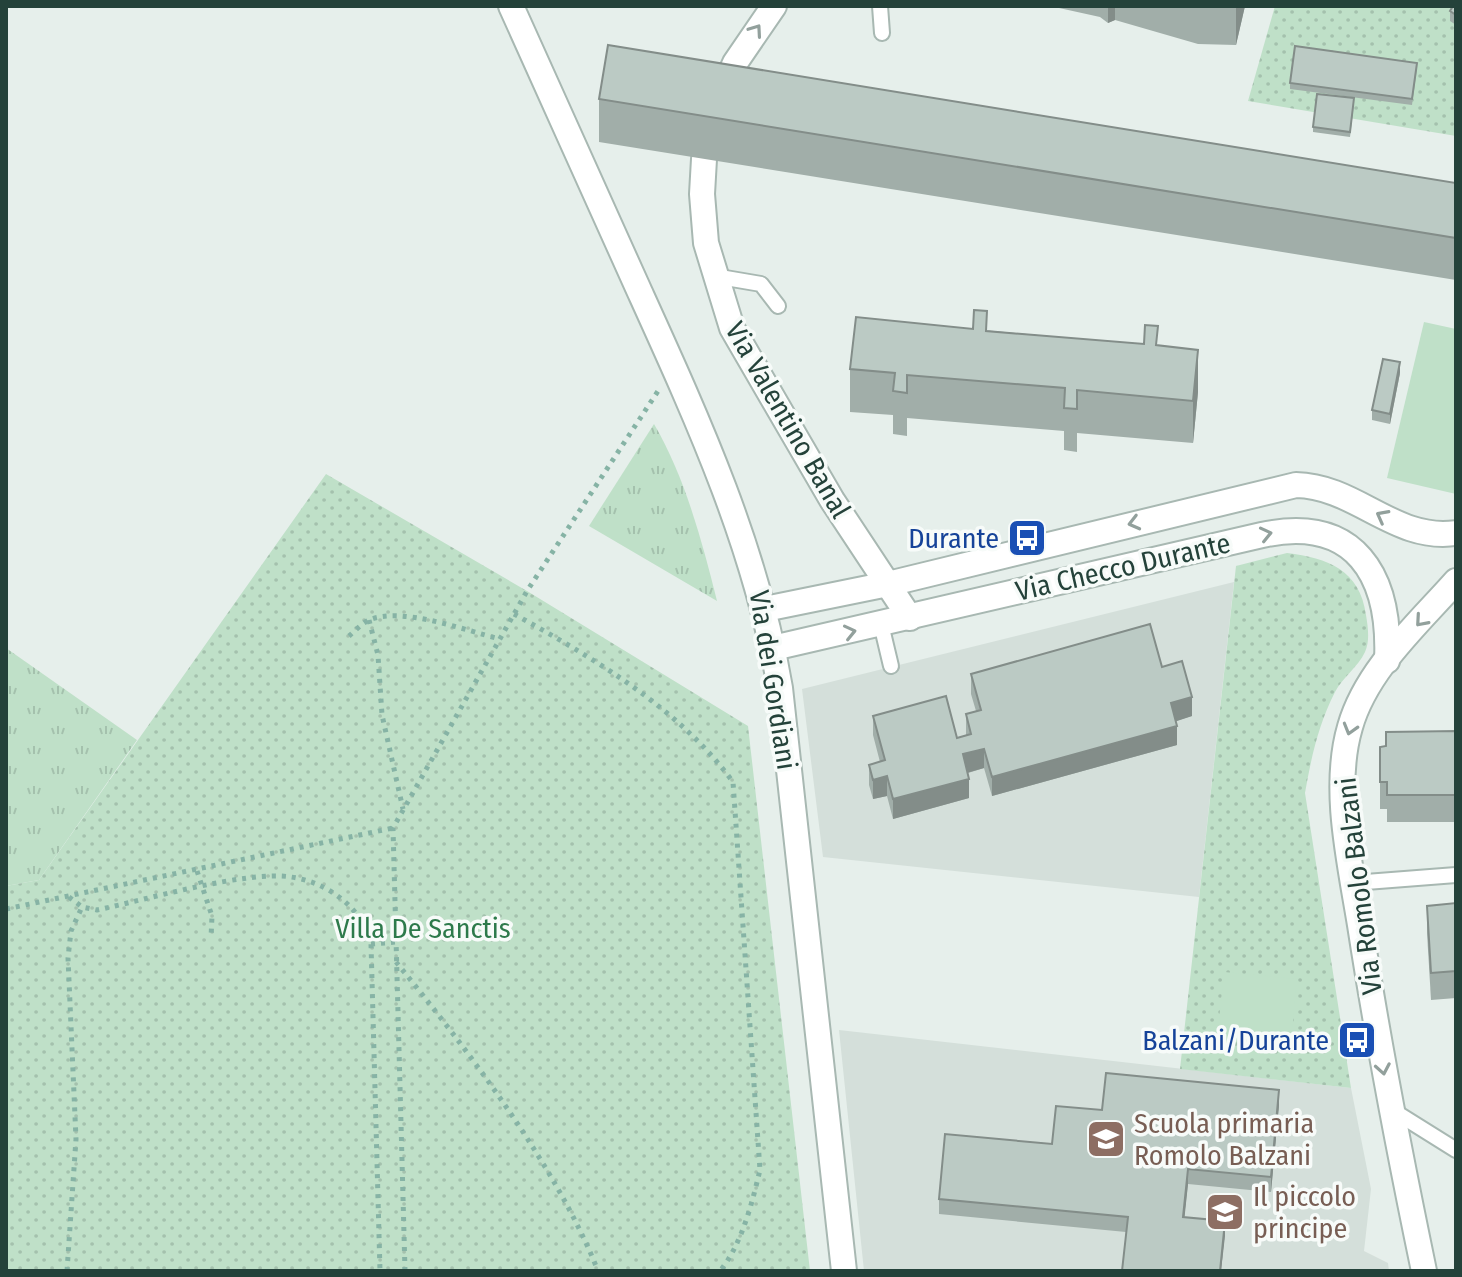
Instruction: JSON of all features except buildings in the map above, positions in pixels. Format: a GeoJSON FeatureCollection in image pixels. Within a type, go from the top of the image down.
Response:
{"type":"FeatureCollection","features":[{"type":"Feature","properties":{"kind":"street","name":"Via dei Gordiani"},"geometry":{"type":"LineString","coordinates":[[511,6],[548,81],[709,449],[745,540],[765,609],[773,648],[844,1271]]}},
{"type":"Feature","properties":{"kind":"street","name":"Via dei Gordiani"},"geometry":{"type":"LineString","coordinates":[[527,6],[548,81]]}},
{"type":"Feature","properties":{"kind":"street"},"geometry":{"type":"LineString","coordinates":[[716,105],[734,80],[746,43],[774,6]]}},
{"type":"Feature","properties":{"kind":"street","name":"Via Valentino Banal"},"geometry":{"type":"LineString","coordinates":[[704,159],[713,225],[714,276],[732,328],[832,500],[910,618]]}},
{"type":"Feature","properties":{"kind":"street","name":"Via Checco Durante"},"geometry":{"type":"LineString","coordinates":[[765,609],[888,584],[1296,485],[1342,495],[1420,534],[1456,533]]}},
{"type":"Feature","properties":{"kind":"street","name":"Via Checco Durante"},"geometry":{"type":"LineString","coordinates":[[773,648],[1262,535],[1306,529],[1339,540],[1367,566],[1385,612],[1387,661]]}},
{"type":"Feature","properties":{"kind":"street","name":"Via Romolo Balzani"},"geometry":{"type":"LineString","coordinates":[[1424,1271],[1391,1109],[1353,883],[1346,819],[1345,751],[1363,695],[1387,661],[1456,581]]}},
{"type":"Feature","properties":{"kind":"lane"},"geometry":{"type":"LineString","coordinates":[[880,6],[882,33]]}},
{"type":"Feature","properties":{"kind":"lane"},"geometry":{"type":"LineString","coordinates":[[714,276],[761,284],[778,306]]}},
{"type":"Feature","properties":{"kind":"lane"},"geometry":{"type":"LineString","coordinates":[[881,624],[891,666]]}},
{"type":"Feature","properties":{"kind":"lane"},"geometry":{"type":"LineString","coordinates":[[1353,883],[1456,875]]}},
{"type":"Feature","properties":{"kind":"lane"},"geometry":{"type":"LineString","coordinates":[[1391,1109],[1456,1150]]}},
{"type":"Feature","properties":{"kind":"path"},"geometry":{"type":"LineString","coordinates":[[405,1271],[393,828],[514,614],[662,385]]}},
{"type":"Feature","properties":{"kind":"path"},"geometry":{"type":"LineString","coordinates":[[514,614],[594,659],[708,748],[733,782],[760,1170],[752,1203],[728,1261],[720,1271]]}},
{"type":"Feature","properties":{"kind":"path"},"geometry":{"type":"LineString","coordinates":[[349,636],[369,620],[393,617],[434,622],[500,639]]}},
{"type":"Feature","properties":{"kind":"path"},"geometry":{"type":"LineString","coordinates":[[369,620],[378,655],[382,715],[404,810]]}},
{"type":"Feature","properties":{"kind":"path"},"geometry":{"type":"LineString","coordinates":[[6,909],[393,828]]}},
{"type":"Feature","properties":{"kind":"path"},"geometry":{"type":"LineString","coordinates":[[197,871],[212,916],[211,938]]}},
{"type":"Feature","properties":{"kind":"path"},"geometry":{"type":"LineString","coordinates":[[69,897],[82,907],[97,910],[253,878],[290,877],[333,893],[361,915],[371,944],[380,1271]]}},
{"type":"Feature","properties":{"kind":"path"},"geometry":{"type":"LineString","coordinates":[[67,1271],[76,1139],[68,958],[71,931],[82,907]]}},
{"type":"Feature","properties":{"kind":"path"},"geometry":{"type":"LineString","coordinates":[[371,944],[396,942]]}},
{"type":"Feature","properties":{"kind":"path"},"geometry":{"type":"LineString","coordinates":[[396,962],[490,1085],[580,1226],[598,1271]]}},
{"type":"Feature","properties":{"kind":"shaded area"},"geometry":{"type":"Polygon","coordinates":[[[1234,582],[1199,897],[823,857],[802,689],[1234,582]]]}},
{"type":"Feature","properties":{"kind":"shaded area","name":"Scuola primaria Romolo Balzani"},"geometry":{"type":"Polygon","coordinates":[[[839,1030],[1351,1088],[1371,1189],[1364,1251],[1388,1263],[1389,1271],[864,1271],[839,1030]]]}},
{"type":"Feature","properties":{"kind":"green space"},"geometry":{"type":"Polygon","coordinates":[[[1275,6],[1456,6],[1456,136],[1248,101],[1275,6]]]}},
{"type":"Feature","properties":{"kind":"green space"},"geometry":{"type":"Polygon","coordinates":[[[1424,322],[1456,329],[1456,494],[1387,478],[1424,322]]]}},
{"type":"Feature","properties":{"kind":"green space"},"geometry":{"type":"Polygon","coordinates":[[[654,424],[684,487],[717,601],[589,526],[654,424]]]}},
{"type":"Feature","properties":{"kind":"green space","name":"Villa De Sanctis"},"geometry":{"type":"Polygon","coordinates":[[[326,474],[527,591],[748,726],[810,1271],[6,1271],[6,886],[39,880],[326,474]]]}},
{"type":"Feature","properties":{"kind":"green space"},"geometry":{"type":"Polygon","coordinates":[[[1287,553],[1316,558],[1340,569],[1357,587],[1363,600],[1367,624],[1365,652],[1338,687],[1324,716],[1305,793],[1351,1088],[1180,1069],[1236,566],[1287,553]]]}},
{"type":"Feature","properties":{"kind":"green space"},"geometry":{"type":"Polygon","coordinates":[[[6,648],[137,740],[39,880],[6,886],[6,648]]]}},
{"type":"Feature","properties":{"kind":"green space"},"geometry":{"type":"Polygon","coordinates":[[[1224,972],[1297,979],[1291,1046],[1217,1039],[1224,972]]]}},
{"type":"Feature","properties":{"kind":"place","name":"Durante"},"geometry":{"type":"Point","coordinates":[1027,538]}},
{"type":"Feature","properties":{"kind":"place","name":"Balzani/Durante"},"geometry":{"type":"Point","coordinates":[1357,1040]}},
{"type":"Feature","properties":{"kind":"place","name":"Scuola primaria Romolo Balzani"},"geometry":{"type":"Point","coordinates":[1106,1139]}},
{"type":"Feature","properties":{"kind":"place","name":"Il piccolo principe"},"geometry":{"type":"Point","coordinates":[1225,1212]}}]}
